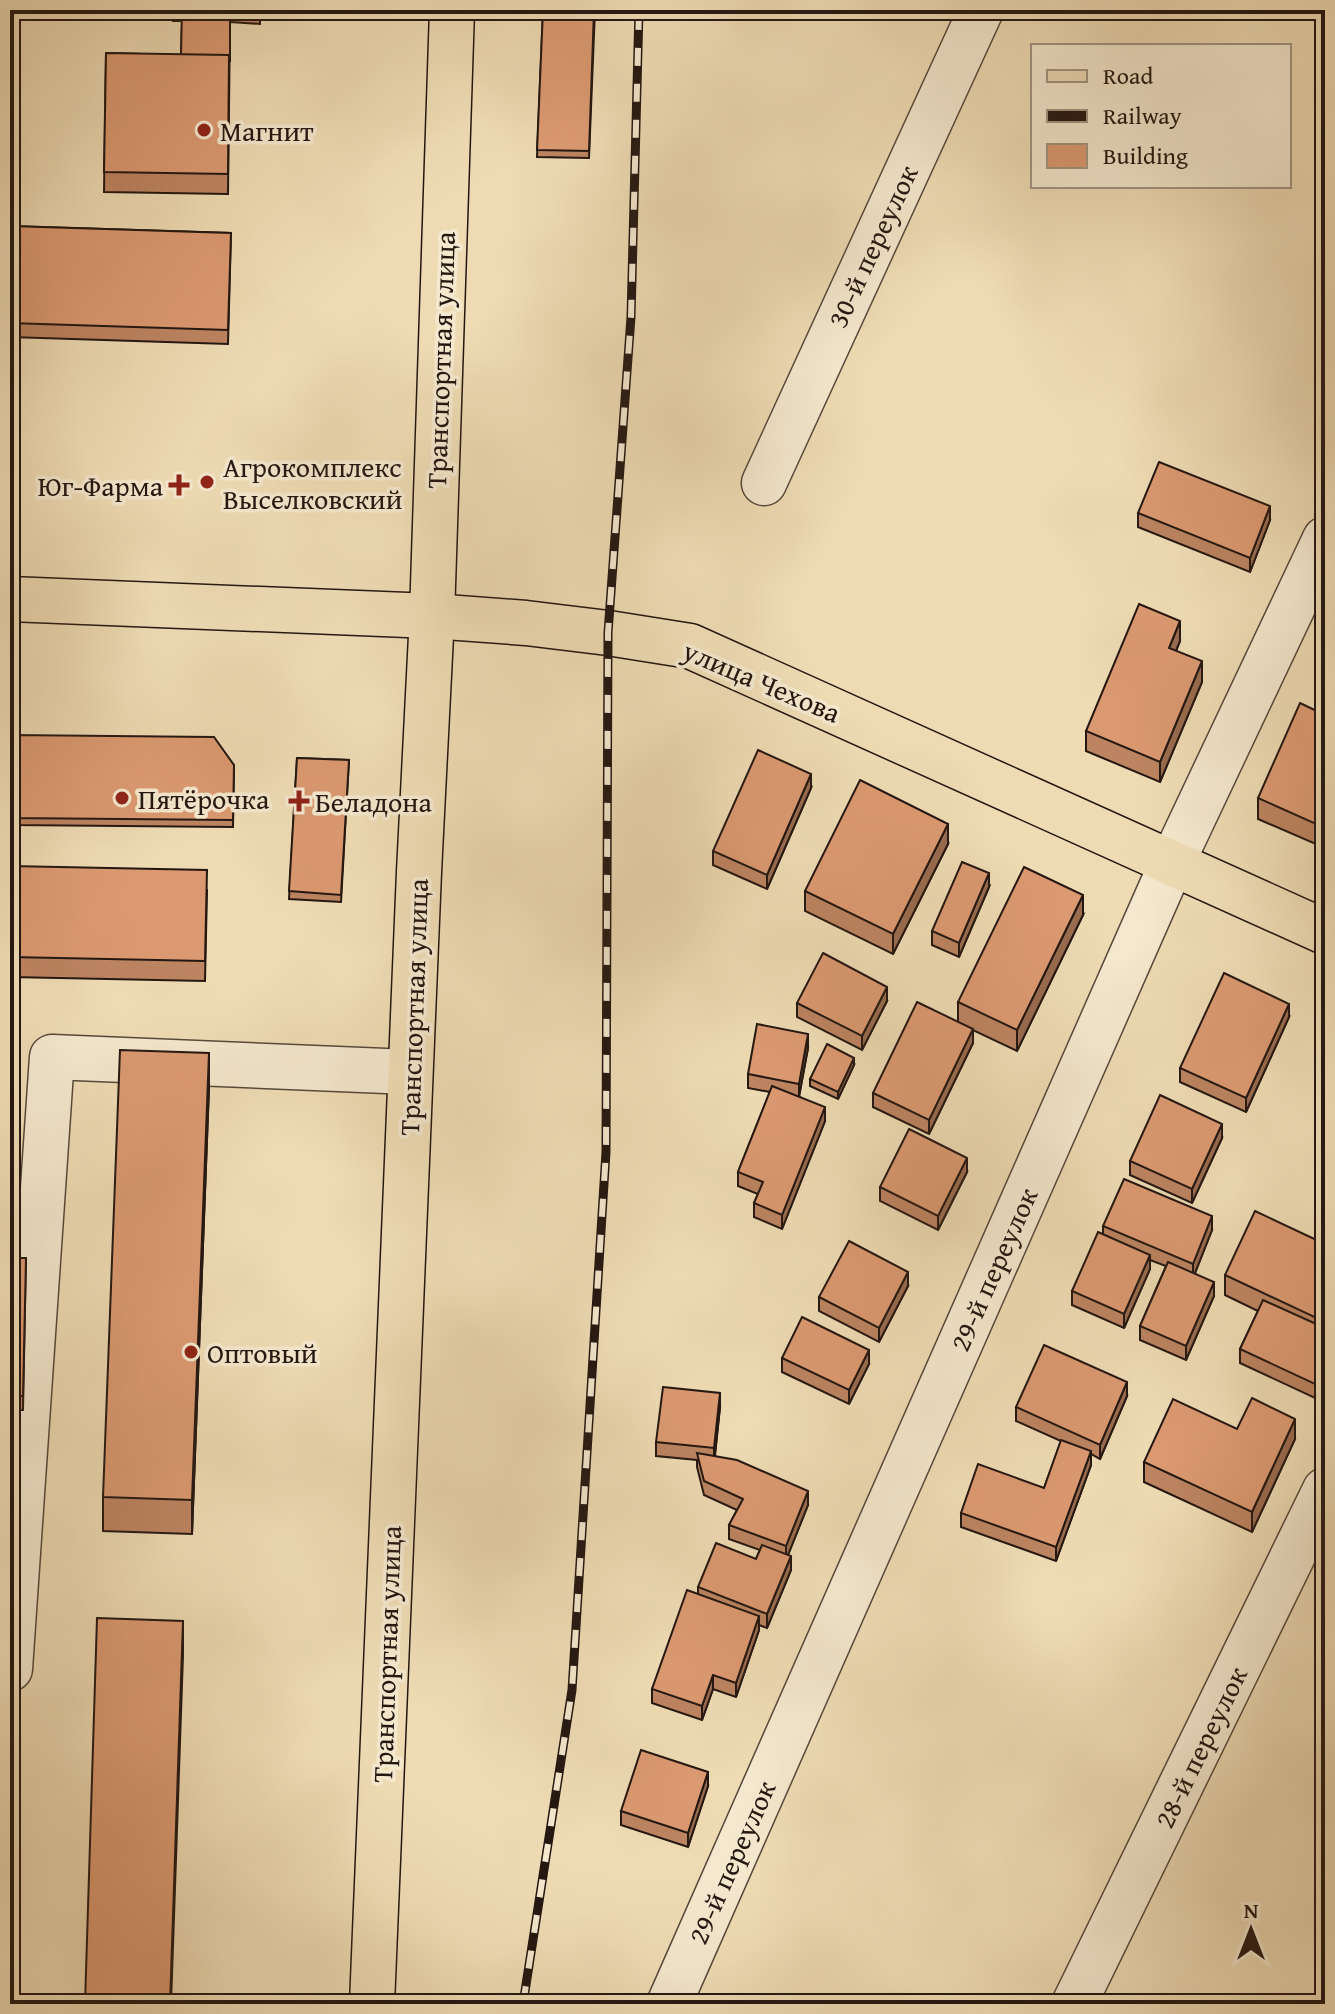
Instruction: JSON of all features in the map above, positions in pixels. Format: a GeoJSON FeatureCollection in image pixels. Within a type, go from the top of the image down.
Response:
{"type":"FeatureCollection","features":[{"type":"Feature","properties":{"kind":"main road","name":"Транспортная улица"},"geometry":{"type":"LineString","coordinates":[[372,2004],[432,616],[452,10]]}},
{"type":"Feature","properties":{"kind":"main road","name":"улица Чехова"},"geometry":{"type":"LineString","coordinates":[[10,599],[432,616],[526,623],[690,646],[1325,932]]}},
{"type":"Feature","properties":{"kind":"street","name":"30-й переулок"},"geometry":{"type":"LineString","coordinates":[[764,483],[981,10]]}},
{"type":"Feature","properties":{"kind":"street","name":"29-й переулок"},"geometry":{"type":"LineString","coordinates":[[669,2004],[1172,863],[1325,539]]}},
{"type":"Feature","properties":{"kind":"street"},"geometry":{"type":"LineString","coordinates":[[10,1669],[52,1057],[410,1072]]}},
{"type":"Feature","properties":{"kind":"street","name":"28-й переулок"},"geometry":{"type":"LineString","coordinates":[[1074,2004],[1325,1490]]}},
{"type":"Feature","properties":{"kind":"building"},"geometry":{"type":"Polygon","coordinates":[[[182,10],[230,10],[230,62],[229,55],[181,55],[182,10]]]}},
{"type":"Feature","properties":{"kind":"building"},"geometry":{"type":"Polygon","coordinates":[[[543,10],[594,10],[589,151],[537,150],[543,10]]]}},
{"type":"Feature","properties":{"kind":"building"},"geometry":{"type":"Polygon","coordinates":[[[106,53],[229,55],[228,174],[104,172],[106,53]]]}},
{"type":"Feature","properties":{"kind":"building"},"geometry":{"type":"Polygon","coordinates":[[[10,226],[231,233],[228,330],[10,323],[10,226]]]}},
{"type":"Feature","properties":{"kind":"building"},"geometry":{"type":"Polygon","coordinates":[[[1159,462],[1270,506],[1250,558],[1138,513],[1159,462]]]}},
{"type":"Feature","properties":{"kind":"building"},"geometry":{"type":"Polygon","coordinates":[[[1139,604],[1180,621],[1169,648],[1202,661],[1160,762],[1086,731],[1139,604]]]}},
{"type":"Feature","properties":{"kind":"building"},"geometry":{"type":"Polygon","coordinates":[[[1300,703],[1325,715],[1325,828],[1258,798],[1300,703]]]}},
{"type":"Feature","properties":{"kind":"building","name":"Пятёрочка"},"geometry":{"type":"Polygon","coordinates":[[[10,735],[214,737],[234,765],[233,820],[10,818],[10,735]]]}},
{"type":"Feature","properties":{"kind":"building"},"geometry":{"type":"Polygon","coordinates":[[[758,750],[811,774],[767,875],[713,851],[758,750]]]}},
{"type":"Feature","properties":{"kind":"building"},"geometry":{"type":"Polygon","coordinates":[[[297,758],[349,760],[341,895],[289,891],[297,758]]]}},
{"type":"Feature","properties":{"kind":"building"},"geometry":{"type":"Polygon","coordinates":[[[860,780],[948,824],[893,934],[805,891],[860,780]]]}},
{"type":"Feature","properties":{"kind":"building"},"geometry":{"type":"Polygon","coordinates":[[[962,862],[989,873],[959,943],[932,931],[962,862]]]}},
{"type":"Feature","properties":{"kind":"building"},"geometry":{"type":"Polygon","coordinates":[[[10,866],[207,870],[205,961],[10,957],[10,866]]]}},
{"type":"Feature","properties":{"kind":"building"},"geometry":{"type":"Polygon","coordinates":[[[1024,867],[1083,895],[1017,1030],[958,1002],[1024,867]]]}},
{"type":"Feature","properties":{"kind":"building"},"geometry":{"type":"Polygon","coordinates":[[[823,953],[887,987],[862,1036],[797,1003],[823,953]]]}},
{"type":"Feature","properties":{"kind":"building"},"geometry":{"type":"Polygon","coordinates":[[[1224,973],[1289,1004],[1246,1098],[1180,1068],[1224,973]]]}},
{"type":"Feature","properties":{"kind":"building"},"geometry":{"type":"Polygon","coordinates":[[[917,1002],[973,1029],[929,1120],[873,1093],[917,1002]]]}},
{"type":"Feature","properties":{"kind":"building"},"geometry":{"type":"Polygon","coordinates":[[[757,1024],[808,1034],[799,1084],[748,1074],[757,1024]]]}},
{"type":"Feature","properties":{"kind":"building"},"geometry":{"type":"Polygon","coordinates":[[[827,1044],[854,1058],[838,1092],[810,1079],[827,1044]]]}},
{"type":"Feature","properties":{"kind":"building"},"geometry":{"type":"Polygon","coordinates":[[[120,1050],[209,1053],[192,1500],[103,1497],[120,1050]]]}},
{"type":"Feature","properties":{"kind":"building"},"geometry":{"type":"Polygon","coordinates":[[[772,1086],[825,1107],[782,1215],[754,1203],[763,1182],[738,1172],[772,1086]]]}},
{"type":"Feature","properties":{"kind":"building"},"geometry":{"type":"Polygon","coordinates":[[[1160,1095],[1222,1124],[1192,1189],[1130,1161],[1160,1095]]]}},
{"type":"Feature","properties":{"kind":"building"},"geometry":{"type":"Polygon","coordinates":[[[909,1129],[967,1158],[938,1216],[880,1187],[909,1129]]]}},
{"type":"Feature","properties":{"kind":"building"},"geometry":{"type":"Polygon","coordinates":[[[1124,1179],[1212,1216],[1193,1264],[1103,1226],[1124,1179]]]}},
{"type":"Feature","properties":{"kind":"building"},"geometry":{"type":"Polygon","coordinates":[[[1255,1211],[1325,1244],[1325,1322],[1225,1275],[1255,1211]]]}},
{"type":"Feature","properties":{"kind":"building"},"geometry":{"type":"Polygon","coordinates":[[[1098,1232],[1150,1255],[1124,1314],[1072,1291],[1098,1232]]]}},
{"type":"Feature","properties":{"kind":"building"},"geometry":{"type":"Polygon","coordinates":[[[849,1241],[908,1272],[879,1328],[819,1297],[849,1241]]]}},
{"type":"Feature","properties":{"kind":"building"},"geometry":{"type":"Polygon","coordinates":[[[10,1258],[26,1258],[23,1396],[10,1396],[10,1258]]]}},
{"type":"Feature","properties":{"kind":"building"},"geometry":{"type":"Polygon","coordinates":[[[1168,1262],[1214,1282],[1186,1346],[1140,1326],[1168,1262]]]}},
{"type":"Feature","properties":{"kind":"building"},"geometry":{"type":"Polygon","coordinates":[[[1263,1300],[1325,1328],[1325,1362],[1315,1384],[1240,1349],[1263,1300]]]}},
{"type":"Feature","properties":{"kind":"building"},"geometry":{"type":"Polygon","coordinates":[[[802,1317],[869,1350],[849,1390],[782,1358],[802,1317]]]}},
{"type":"Feature","properties":{"kind":"building"},"geometry":{"type":"Polygon","coordinates":[[[1044,1345],[1127,1382],[1100,1445],[1016,1407],[1044,1345]]]}},
{"type":"Feature","properties":{"kind":"building"},"geometry":{"type":"Polygon","coordinates":[[[663,1387],[720,1393],[714,1448],[656,1442],[663,1387]]]}},
{"type":"Feature","properties":{"kind":"building"},"geometry":{"type":"Polygon","coordinates":[[[1252,1398],[1295,1419],[1252,1512],[1144,1462],[1173,1399],[1237,1429],[1252,1398]]]}},
{"type":"Feature","properties":{"kind":"building"},"geometry":{"type":"Polygon","coordinates":[[[1061,1440],[1091,1451],[1056,1547],[961,1513],[978,1464],[1044,1488],[1061,1440]]]}},
{"type":"Feature","properties":{"kind":"building"},"geometry":{"type":"Polygon","coordinates":[[[697,1453],[737,1460],[808,1491],[786,1546],[729,1525],[743,1499],[704,1481],[697,1453]]]}},
{"type":"Feature","properties":{"kind":"building"},"geometry":{"type":"Polygon","coordinates":[[[716,1543],[756,1559],[762,1545],[791,1556],[767,1614],[698,1587],[716,1543]]]}},
{"type":"Feature","properties":{"kind":"building"},"geometry":{"type":"Polygon","coordinates":[[[687,1590],[759,1616],[736,1683],[713,1675],[702,1706],[652,1689],[687,1590]]]}},
{"type":"Feature","properties":{"kind":"building"},"geometry":{"type":"Polygon","coordinates":[[[97,1618],[183,1621],[170,2004],[85,2004],[97,1618]]]}},
{"type":"Feature","properties":{"kind":"building"},"geometry":{"type":"Polygon","coordinates":[[[641,1750],[708,1772],[688,1833],[621,1811],[641,1750]]]}},
{"type":"Feature","properties":{"kind":"railway"},"geometry":{"type":"LineString","coordinates":[[523,2004],[572,1690],[606,1152],[608,633],[631,317],[639,10]]}},
{"type":"Feature","properties":{"kind":"place","name":"Магнит"},"geometry":{"type":"Point","coordinates":[204,130]}},
{"type":"Feature","properties":{"kind":"place","name":"Агрокомплекс Выселковский"},"geometry":{"type":"Point","coordinates":[207,482]}},
{"type":"Feature","properties":{"kind":"place","name":"Юг-Фарма"},"geometry":{"type":"Point","coordinates":[179,485]}},
{"type":"Feature","properties":{"kind":"place","name":"Пятёрочка"},"geometry":{"type":"Point","coordinates":[122,798]}},
{"type":"Feature","properties":{"kind":"place","name":"Беладона"},"geometry":{"type":"Point","coordinates":[299,801]}},
{"type":"Feature","properties":{"kind":"place","name":"Оптовый"},"geometry":{"type":"Point","coordinates":[191,1352]}}]}
